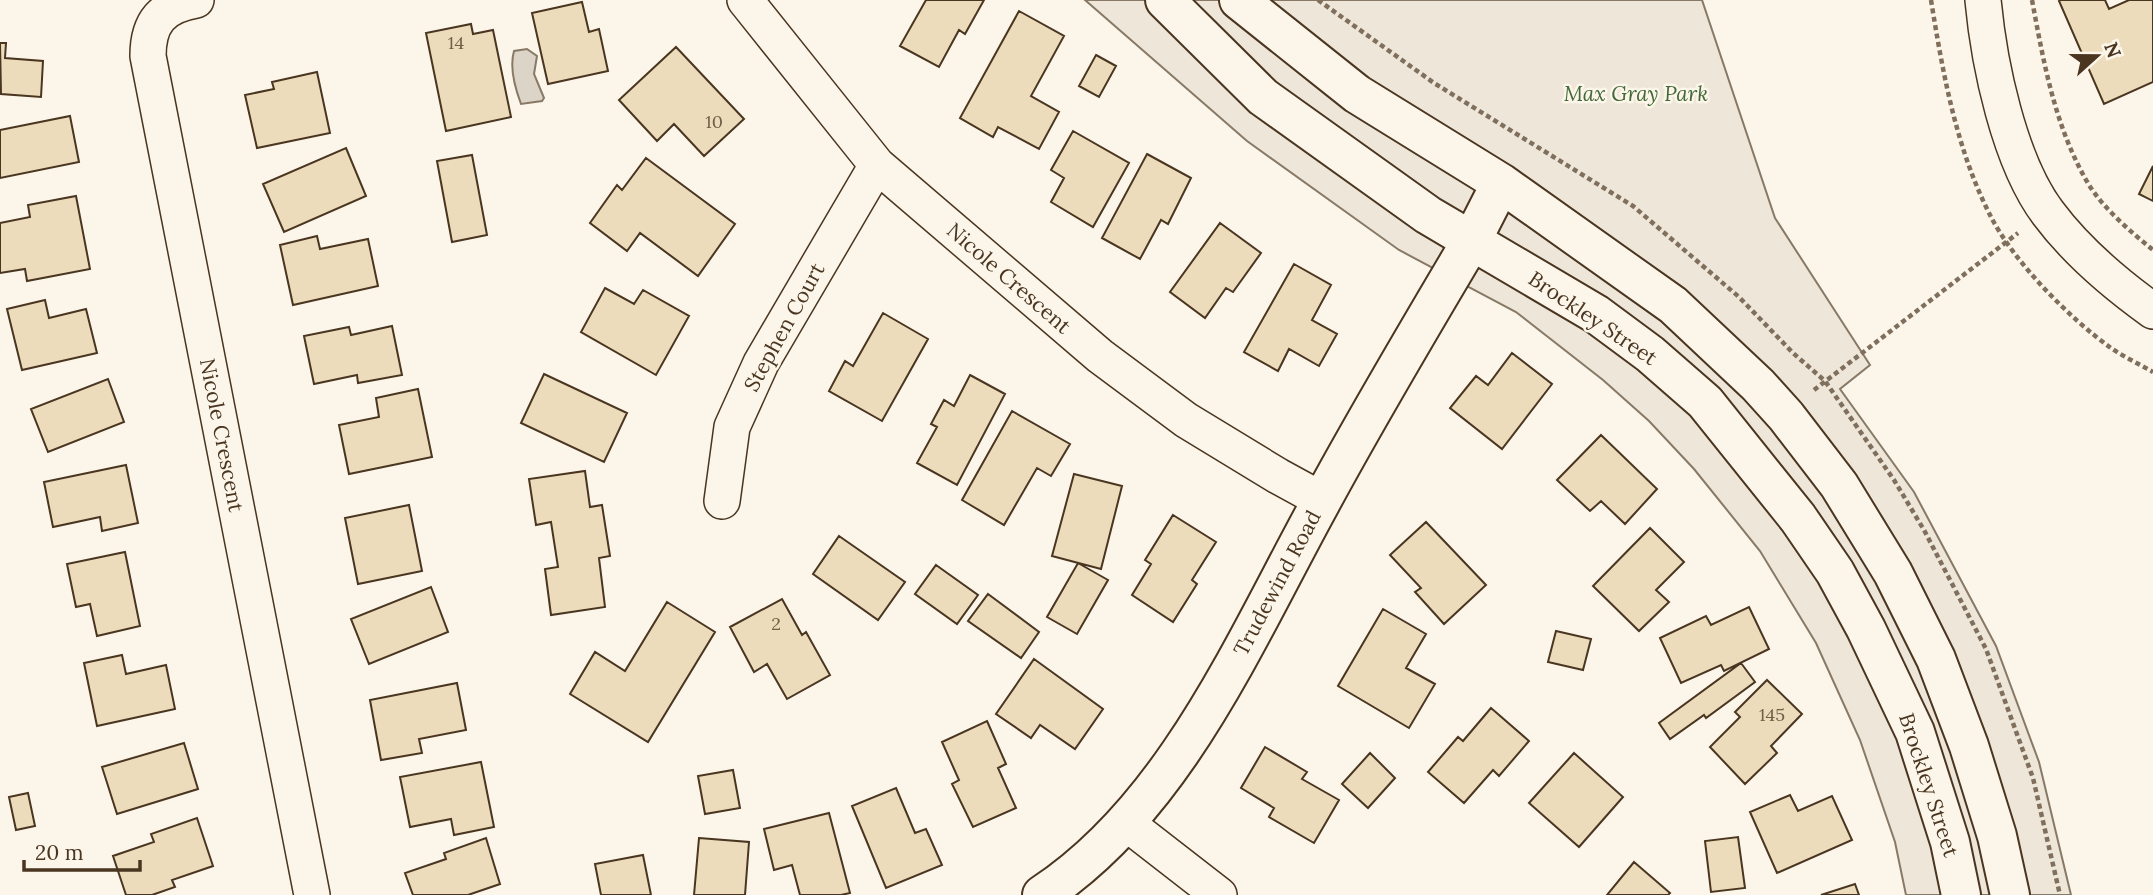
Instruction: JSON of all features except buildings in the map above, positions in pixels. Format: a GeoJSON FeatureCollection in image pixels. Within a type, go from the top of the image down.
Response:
{"type":"FeatureCollection","features":[{"type":"Feature","properties":{"kind":"main road","name":"Brockley Street"},"geometry":{"type":"LineString","coordinates":[[1165,0],[1264,97],[1428,215],[1596,314],[1650,354],[1705,402],[1798,518],[1842,584],[1892,680],[1914,732],[1950,842],[1961,895]]}},
{"type":"Feature","properties":{"kind":"main road"},"geometry":{"type":"LineString","coordinates":[[1239,0],[1357,94],[1501,183],[1673,305],[1758,385],[1786,416],[1839,485],[1893,573],[1936,659],[1969,746],[1997,836],[2010,895]]}},
{"type":"Feature","properties":{"kind":"main road","name":"Trudewind Road"},"geometry":{"type":"LineString","coordinates":[[1042,895],[1068,877],[1125,822],[1191,739],[1322,500],[1472,240],[1501,183]]}},
{"type":"Feature","properties":{"kind":"street","name":"Nicole Crescent"},"geometry":{"type":"LineString","coordinates":[[196,0],[175,6],[155,20],[151,29],[148,56],[312,895]]}},
{"type":"Feature","properties":{"kind":"street","name":"Nicole Crescent"},"geometry":{"type":"LineString","coordinates":[[745,0],[877,165],[1100,356],[1186,420],[1322,500]]}},
{"type":"Feature","properties":{"kind":"street"},"geometry":{"type":"LineString","coordinates":[[1983,0],[1999,94],[2020,162],[2046,212],[2111,281],[2153,311]]}},
{"type":"Feature","properties":{"kind":"street","name":"Stephen Court"},"geometry":{"type":"LineString","coordinates":[[722,501],[732,427],[761,363],[877,165]]}},
{"type":"Feature","properties":{"kind":"street"},"geometry":{"type":"LineString","coordinates":[[1125,822],[1219,895]]}},
{"type":"Feature","properties":{"kind":"path"},"geometry":{"type":"LineString","coordinates":[[1318,0],[1434,83],[1633,206],[1739,297],[1793,353],[1825,381]]}},
{"type":"Feature","properties":{"kind":"path"},"geometry":{"type":"LineString","coordinates":[[2032,0],[2054,102],[2074,155],[2091,187],[2112,212],[2153,250]]}},
{"type":"Feature","properties":{"kind":"path"},"geometry":{"type":"LineString","coordinates":[[1786,416],[1825,381],[2046,212]]}},
{"type":"Feature","properties":{"kind":"green space","name":"Max Gray Park"},"geometry":{"type":"Polygon","coordinates":[[[1085,0],[1702,0],[1775,218],[1870,365],[1840,389],[1914,492],[1996,646],[2039,762],[2071,895],[1906,895],[1895,842],[1860,740],[1816,643],[1760,551],[1694,469],[1649,421],[1603,380],[1516,312],[1399,250],[1247,141],[1085,0]]]}},
{"type":"Feature","properties":{"kind":"shaded area"},"geometry":{"type":"Polygon","coordinates":[[[527,49],[537,56],[534,74],[544,98],[542,101],[521,104],[512,64],[514,51],[527,49]]]}}]}
